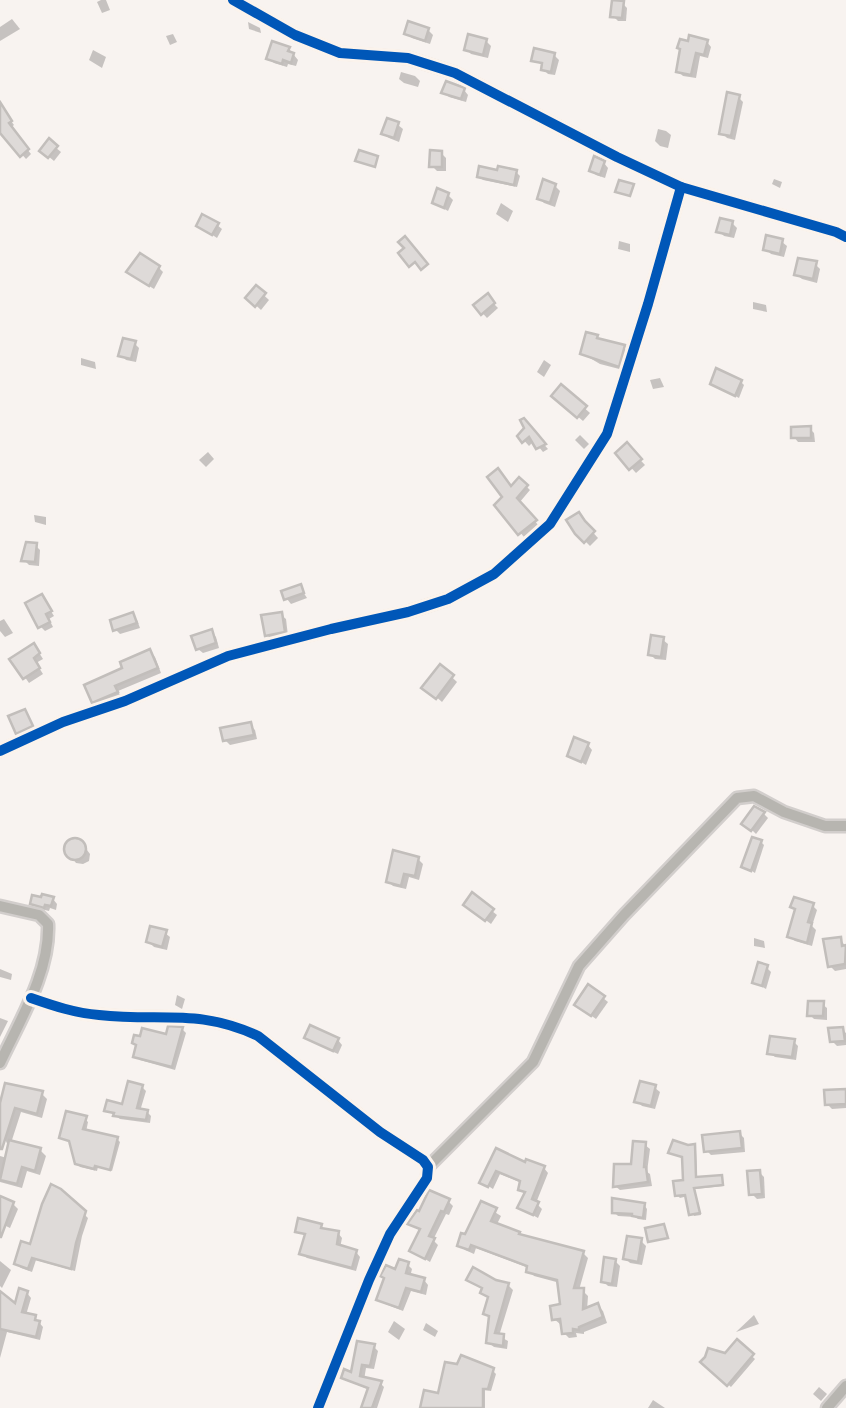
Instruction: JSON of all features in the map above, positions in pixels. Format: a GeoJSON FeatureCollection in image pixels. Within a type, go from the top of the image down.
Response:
{"type":"FeatureCollection","features":[{"type":"Feature","properties":{"kind":"street"},"geometry":{"type":"LineString","coordinates":[[233,0],[295,36],[340,52],[408,58],[455,73],[680,187],[846,237]]}},
{"type":"Feature","properties":{"kind":"street"},"geometry":{"type":"LineString","coordinates":[[0,751],[228,656],[408,612],[448,599],[494,574],[550,524],[606,434],[680,187]]}},
{"type":"Feature","properties":{"kind":"street"},"geometry":{"type":"LineString","coordinates":[[318,1408],[369,1280],[390,1234],[427,1178],[428,1167],[533,1062],[579,966],[624,915],[737,798],[754,796],[784,812],[825,826],[846,826]]}},
{"type":"Feature","properties":{"kind":"street"},"geometry":{"type":"LineString","coordinates":[[0,906],[39,915],[48,924],[48,942],[31,998],[0,1063]]}},
{"type":"Feature","properties":{"kind":"street"},"geometry":{"type":"LineString","coordinates":[[31,998],[65,1010],[98,1015],[176,1016],[235,1025],[258,1036],[428,1167]]}},
{"type":"Feature","properties":{"kind":"street"},"geometry":{"type":"LineString","coordinates":[[827,1408],[846,1386]]}},
{"type":"Feature","properties":{"kind":"building"},"geometry":{"type":"Polygon","coordinates":[[[612,0],[624,1],[622,18],[610,17],[612,0]]]}},
{"type":"Feature","properties":{"kind":"building"},"geometry":{"type":"Polygon","coordinates":[[[408,21],[429,28],[425,41],[404,34],[408,21]]]}},
{"type":"Feature","properties":{"kind":"building"},"geometry":{"type":"Polygon","coordinates":[[[468,34],[487,39],[483,55],[464,50],[468,34]]]}},
{"type":"Feature","properties":{"kind":"building"},"geometry":{"type":"Polygon","coordinates":[[[689,35],[708,40],[704,55],[696,53],[691,75],[676,72],[680,39],[688,41],[689,35]]]}},
{"type":"Feature","properties":{"kind":"building"},"geometry":{"type":"Polygon","coordinates":[[[272,41],[290,47],[288,51],[294,53],[291,63],[266,59],[272,41]]]}},
{"type":"Feature","properties":{"kind":"building"},"geometry":{"type":"Polygon","coordinates":[[[534,48],[555,53],[551,72],[541,70],[542,63],[531,61],[534,48]]]}},
{"type":"Feature","properties":{"kind":"building"},"geometry":{"type":"Polygon","coordinates":[[[446,81],[465,88],[461,99],[441,93],[446,81]]]}},
{"type":"Feature","properties":{"kind":"building"},"geometry":{"type":"Polygon","coordinates":[[[727,92],[740,95],[731,136],[719,134],[727,92]]]}},
{"type":"Feature","properties":{"kind":"building"},"geometry":{"type":"Polygon","coordinates":[[[0,102],[12,121],[9,123],[29,149],[20,157],[0,133],[0,102]]]}},
{"type":"Feature","properties":{"kind":"building"},"geometry":{"type":"Polygon","coordinates":[[[387,118],[399,122],[394,138],[381,134],[387,118]]]}},
{"type":"Feature","properties":{"kind":"building"},"geometry":{"type":"Polygon","coordinates":[[[49,138],[58,146],[48,158],[39,151],[49,138]]]}},
{"type":"Feature","properties":{"kind":"building"},"geometry":{"type":"Polygon","coordinates":[[[359,150],[378,156],[375,167],[355,161],[359,150]]]}},
{"type":"Feature","properties":{"kind":"building"},"geometry":{"type":"Polygon","coordinates":[[[430,150],[442,151],[442,167],[429,167],[430,150]]]}},
{"type":"Feature","properties":{"kind":"building"},"geometry":{"type":"Polygon","coordinates":[[[594,156],[605,161],[600,175],[589,171],[594,156]]]}},
{"type":"Feature","properties":{"kind":"building"},"geometry":{"type":"Polygon","coordinates":[[[479,166],[517,170],[514,185],[477,177],[479,166]]]}},
{"type":"Feature","properties":{"kind":"building"},"geometry":{"type":"Polygon","coordinates":[[[543,179],[556,184],[550,203],[537,199],[543,179]]]}},
{"type":"Feature","properties":{"kind":"building"},"geometry":{"type":"Polygon","coordinates":[[[619,180],[634,184],[630,196],[615,192],[619,180]]]}},
{"type":"Feature","properties":{"kind":"building"},"geometry":{"type":"Polygon","coordinates":[[[437,188],[449,193],[444,208],[432,203],[437,188]]]}},
{"type":"Feature","properties":{"kind":"building"},"geometry":{"type":"Polygon","coordinates":[[[202,214],[219,223],[212,235],[196,226],[202,214]]]}},
{"type":"Feature","properties":{"kind":"building"},"geometry":{"type":"Polygon","coordinates":[[[720,218],[733,221],[730,235],[716,232],[720,218]]]}},
{"type":"Feature","properties":{"kind":"building"},"geometry":{"type":"Polygon","coordinates":[[[766,235],[783,239],[780,254],[763,250],[766,235]]]}},
{"type":"Feature","properties":{"kind":"building"},"geometry":{"type":"Polygon","coordinates":[[[405,236],[428,264],[421,270],[415,262],[409,267],[398,253],[404,248],[398,242],[405,236]]]}},
{"type":"Feature","properties":{"kind":"building"},"geometry":{"type":"Polygon","coordinates":[[[140,253],[160,266],[149,286],[126,272],[140,253]]]}},
{"type":"Feature","properties":{"kind":"building"},"geometry":{"type":"Polygon","coordinates":[[[798,258],[817,261],[813,279],[794,275],[798,258]]]}},
{"type":"Feature","properties":{"kind":"building"},"geometry":{"type":"Polygon","coordinates":[[[256,285],[266,293],[255,307],[245,298],[256,285]]]}},
{"type":"Feature","properties":{"kind":"building"},"geometry":{"type":"Polygon","coordinates":[[[488,293],[495,303],[481,315],[473,305],[488,293]]]}},
{"type":"Feature","properties":{"kind":"building"},"geometry":{"type":"Polygon","coordinates":[[[586,332],[625,345],[619,367],[580,354],[586,332]]]}},
{"type":"Feature","properties":{"kind":"building"},"geometry":{"type":"Polygon","coordinates":[[[123,338],[136,341],[131,359],[118,356],[123,338]]]}},
{"type":"Feature","properties":{"kind":"building"},"geometry":{"type":"Polygon","coordinates":[[[716,368],[742,380],[735,396],[710,384],[716,368]]]}},
{"type":"Feature","properties":{"kind":"building"},"geometry":{"type":"Polygon","coordinates":[[[561,384],[587,406],[577,418],[551,396],[561,384]]]}},
{"type":"Feature","properties":{"kind":"building"},"geometry":{"type":"Polygon","coordinates":[[[524,418],[546,444],[536,449],[529,437],[522,443],[517,436],[524,428],[520,420],[524,418]]]}},
{"type":"Feature","properties":{"kind":"building"},"geometry":{"type":"Polygon","coordinates":[[[811,426],[811,438],[791,438],[791,427],[811,426]]]}},
{"type":"Feature","properties":{"kind":"building"},"geometry":{"type":"Polygon","coordinates":[[[627,442],[642,459],[629,470],[615,453],[627,442]]]}},
{"type":"Feature","properties":{"kind":"building"},"geometry":{"type":"Polygon","coordinates":[[[498,468],[511,486],[519,477],[528,485],[517,498],[537,520],[518,535],[494,505],[502,497],[487,477],[498,468]]]}},
{"type":"Feature","properties":{"kind":"building"},"geometry":{"type":"Polygon","coordinates":[[[579,512],[595,531],[584,543],[566,520],[579,512]]]}},
{"type":"Feature","properties":{"kind":"building"},"geometry":{"type":"Polygon","coordinates":[[[26,542],[37,543],[35,562],[21,561],[26,542]]]}},
{"type":"Feature","properties":{"kind":"building"},"geometry":{"type":"Polygon","coordinates":[[[301,584],[304,593],[284,600],[281,591],[301,584]]]}},
{"type":"Feature","properties":{"kind":"building"},"geometry":{"type":"Polygon","coordinates":[[[42,594],[52,611],[46,614],[50,622],[38,628],[25,603],[42,594]]]}},
{"type":"Feature","properties":{"kind":"building"},"geometry":{"type":"Polygon","coordinates":[[[133,612],[137,623],[113,631],[110,620],[133,612]]]}},
{"type":"Feature","properties":{"kind":"building"},"geometry":{"type":"Polygon","coordinates":[[[282,612],[285,632],[265,636],[261,615],[282,612]]]}},
{"type":"Feature","properties":{"kind":"building"},"geometry":{"type":"Polygon","coordinates":[[[212,629],[216,643],[196,650],[191,636],[212,629]]]}},
{"type":"Feature","properties":{"kind":"building"},"geometry":{"type":"Polygon","coordinates":[[[651,635],[664,637],[661,657],[648,655],[651,635]]]}},
{"type":"Feature","properties":{"kind":"building"},"geometry":{"type":"Polygon","coordinates":[[[34,643],[40,653],[34,658],[40,668],[23,679],[9,659],[34,643]]]}},
{"type":"Feature","properties":{"kind":"building"},"geometry":{"type":"Polygon","coordinates":[[[150,649],[158,668],[115,686],[118,692],[92,703],[84,685],[122,668],[120,662],[150,649]]]}},
{"type":"Feature","properties":{"kind":"building"},"geometry":{"type":"Polygon","coordinates":[[[440,664],[454,675],[436,699],[421,688],[440,664]]]}},
{"type":"Feature","properties":{"kind":"building"},"geometry":{"type":"Polygon","coordinates":[[[25,709],[33,726],[16,734],[8,716],[25,709]]]}},
{"type":"Feature","properties":{"kind":"building"},"geometry":{"type":"Polygon","coordinates":[[[251,722],[254,735],[223,741],[220,728],[251,722]]]}},
{"type":"Feature","properties":{"kind":"building"},"geometry":{"type":"Polygon","coordinates":[[[574,737],[589,743],[581,762],[567,756],[574,737]]]}},
{"type":"Feature","properties":{"kind":"building"},"geometry":{"type":"Polygon","coordinates":[[[754,806],[765,812],[751,831],[741,824],[754,806]]]}},
{"type":"Feature","properties":{"kind":"building"},"geometry":{"type":"Polygon","coordinates":[[[752,837],[762,840],[751,871],[741,867],[752,837]]]}},
{"type":"Feature","properties":{"kind":"building"},"geometry":{"type":"Polygon","coordinates":[[[75,838],[83,841],[83,857],[75,860],[67,857],[64,849],[67,841],[75,838]]]}},
{"type":"Feature","properties":{"kind":"building"},"geometry":{"type":"Polygon","coordinates":[[[393,850],[419,857],[415,876],[404,874],[401,886],[386,882],[393,850]]]}},
{"type":"Feature","properties":{"kind":"building"},"geometry":{"type":"Polygon","coordinates":[[[472,892],[494,909],[485,921],[463,905],[472,892]]]}},
{"type":"Feature","properties":{"kind":"building"},"geometry":{"type":"Polygon","coordinates":[[[32,895],[54,897],[51,906],[30,904],[32,895]]]}},
{"type":"Feature","properties":{"kind":"building"},"geometry":{"type":"Polygon","coordinates":[[[794,897],[814,903],[807,943],[787,937],[795,909],[790,907],[794,897]]]}},
{"type":"Feature","properties":{"kind":"building"},"geometry":{"type":"Polygon","coordinates":[[[150,926],[167,930],[162,947],[146,942],[150,926]]]}},
{"type":"Feature","properties":{"kind":"building"},"geometry":{"type":"Polygon","coordinates":[[[841,937],[842,946],[846,945],[845,964],[828,967],[823,939],[841,937]]]}},
{"type":"Feature","properties":{"kind":"building"},"geometry":{"type":"Polygon","coordinates":[[[758,962],[768,965],[762,986],[752,983],[758,962]]]}},
{"type":"Feature","properties":{"kind":"building"},"geometry":{"type":"Polygon","coordinates":[[[588,984],[605,996],[591,1016],[574,1005],[588,984]]]}},
{"type":"Feature","properties":{"kind":"building"},"geometry":{"type":"Polygon","coordinates":[[[808,1001],[824,1001],[823,1016],[807,1016],[808,1001]]]}},
{"type":"Feature","properties":{"kind":"building"},"geometry":{"type":"Polygon","coordinates":[[[310,1025],[339,1038],[333,1051],[304,1038],[310,1025]]]}},
{"type":"Feature","properties":{"kind":"building"},"geometry":{"type":"Polygon","coordinates":[[[168,1026],[183,1027],[172,1067],[133,1057],[134,1035],[140,1036],[142,1028],[166,1034],[168,1026]]]}},
{"type":"Feature","properties":{"kind":"building"},"geometry":{"type":"Polygon","coordinates":[[[843,1027],[845,1041],[830,1042],[828,1028],[843,1027]]]}},
{"type":"Feature","properties":{"kind":"building"},"geometry":{"type":"Polygon","coordinates":[[[770,1036],[795,1039],[792,1057],[767,1054],[770,1036]]]}},
{"type":"Feature","properties":{"kind":"building"},"geometry":{"type":"Polygon","coordinates":[[[128,1081],[143,1085],[137,1108],[148,1110],[146,1120],[113,1116],[114,1113],[104,1111],[107,1100],[122,1104],[128,1081]]]}},
{"type":"Feature","properties":{"kind":"building"},"geometry":{"type":"Polygon","coordinates":[[[640,1081],[656,1085],[651,1106],[634,1102],[640,1081]]]}},
{"type":"Feature","properties":{"kind":"building"},"geometry":{"type":"Polygon","coordinates":[[[5,1083],[43,1091],[37,1114],[15,1108],[0,1149],[0,1103],[5,1083]]]}},
{"type":"Feature","properties":{"kind":"building"},"geometry":{"type":"Polygon","coordinates":[[[846,1089],[846,1104],[825,1105],[824,1090],[846,1089]]]}},
{"type":"Feature","properties":{"kind":"building"},"geometry":{"type":"Polygon","coordinates":[[[66,1111],[87,1116],[83,1129],[118,1137],[110,1170],[75,1164],[69,1141],[59,1138],[66,1111]]]}},
{"type":"Feature","properties":{"kind":"building"},"geometry":{"type":"Polygon","coordinates":[[[740,1131],[742,1148],[704,1152],[702,1135],[740,1131]]]}},
{"type":"Feature","properties":{"kind":"building"},"geometry":{"type":"Polygon","coordinates":[[[9,1140],[41,1148],[35,1171],[22,1167],[17,1184],[0,1180],[9,1140]]]}},
{"type":"Feature","properties":{"kind":"building"},"geometry":{"type":"Polygon","coordinates":[[[673,1140],[695,1144],[696,1177],[722,1175],[723,1185],[694,1188],[700,1213],[689,1215],[685,1195],[675,1196],[673,1181],[683,1180],[682,1157],[668,1153],[673,1140]]]}},
{"type":"Feature","properties":{"kind":"building"},"geometry":{"type":"Polygon","coordinates":[[[633,1141],[646,1142],[644,1167],[648,1182],[613,1187],[614,1164],[631,1164],[633,1141]]]}},
{"type":"Feature","properties":{"kind":"building"},"geometry":{"type":"Polygon","coordinates":[[[496,1148],[525,1162],[526,1159],[545,1166],[532,1199],[539,1202],[533,1215],[517,1208],[525,1192],[518,1190],[520,1181],[496,1171],[488,1187],[479,1183],[496,1148]]]}},
{"type":"Feature","properties":{"kind":"building"},"geometry":{"type":"Polygon","coordinates":[[[760,1170],[762,1194],[749,1195],[747,1171],[760,1170]]]}},
{"type":"Feature","properties":{"kind":"building"},"geometry":{"type":"Polygon","coordinates":[[[51,1184],[86,1211],[71,1269],[32,1258],[28,1269],[14,1264],[21,1241],[30,1244],[51,1184]]]}},
{"type":"Feature","properties":{"kind":"building"},"geometry":{"type":"Polygon","coordinates":[[[429,1190],[450,1199],[429,1236],[435,1238],[425,1259],[409,1251],[420,1229],[407,1224],[419,1211],[429,1190]]]}},
{"type":"Feature","properties":{"kind":"building"},"geometry":{"type":"Polygon","coordinates":[[[0,1196],[14,1202],[1,1237],[0,1237],[0,1196]]]}},
{"type":"Feature","properties":{"kind":"building"},"geometry":{"type":"Polygon","coordinates":[[[612,1198],[645,1203],[643,1218],[612,1213],[612,1198]]]}},
{"type":"Feature","properties":{"kind":"building"},"geometry":{"type":"Polygon","coordinates":[[[481,1201],[497,1208],[491,1221],[519,1234],[584,1251],[574,1288],[584,1288],[583,1309],[598,1303],[603,1317],[579,1330],[573,1329],[573,1333],[562,1334],[560,1319],[552,1320],[550,1306],[560,1304],[557,1280],[526,1272],[527,1266],[471,1245],[469,1250],[457,1246],[481,1201]]]}},
{"type":"Feature","properties":{"kind":"building"},"geometry":{"type":"Polygon","coordinates":[[[298,1218],[339,1231],[337,1244],[357,1250],[352,1268],[299,1254],[305,1234],[295,1232],[298,1218]]]}},
{"type":"Feature","properties":{"kind":"building"},"geometry":{"type":"Polygon","coordinates":[[[664,1224],[668,1238],[648,1242],[645,1228],[664,1224]]]}},
{"type":"Feature","properties":{"kind":"building"},"geometry":{"type":"Polygon","coordinates":[[[627,1236],[642,1238],[638,1262],[623,1259],[627,1236]]]}},
{"type":"Feature","properties":{"kind":"building"},"geometry":{"type":"Polygon","coordinates":[[[604,1257],[616,1259],[612,1284],[601,1282],[604,1257]]]}},
{"type":"Feature","properties":{"kind":"building"},"geometry":{"type":"Polygon","coordinates":[[[399,1259],[409,1262],[406,1273],[425,1278],[421,1292],[406,1288],[399,1308],[376,1300],[386,1265],[395,1269],[399,1259]]]}},
{"type":"Feature","properties":{"kind":"building"},"geometry":{"type":"Polygon","coordinates":[[[473,1267],[509,1283],[495,1333],[504,1334],[503,1346],[486,1343],[489,1316],[483,1314],[488,1297],[480,1293],[482,1288],[466,1280],[473,1267]]]}},
{"type":"Feature","properties":{"kind":"building"},"geometry":{"type":"Polygon","coordinates":[[[19,1288],[28,1291],[22,1312],[36,1315],[35,1320],[40,1321],[36,1337],[0,1329],[0,1291],[15,1303],[19,1288]]]}},
{"type":"Feature","properties":{"kind":"building"},"geometry":{"type":"Polygon","coordinates":[[[737,1339],[754,1354],[727,1386],[700,1362],[708,1348],[725,1353],[737,1339]]]}},
{"type":"Feature","properties":{"kind":"building"},"geometry":{"type":"Polygon","coordinates":[[[357,1341],[375,1344],[370,1366],[362,1365],[360,1376],[382,1381],[372,1408],[361,1408],[368,1388],[341,1378],[344,1369],[351,1372],[357,1341]]]}},
{"type":"Feature","properties":{"kind":"building"},"geometry":{"type":"Polygon","coordinates":[[[461,1355],[494,1368],[488,1389],[483,1389],[483,1408],[420,1408],[424,1390],[438,1393],[445,1362],[457,1364],[461,1355]]]}},
{"type":"Feature","properties":{"kind":"cycle path"},"geometry":{"type":"LineString","coordinates":[[233,0],[295,35],[340,53],[408,58],[455,73],[681,187],[846,237]]}},
{"type":"Feature","properties":{"kind":"cycle path"},"geometry":{"type":"LineString","coordinates":[[0,751],[228,656],[408,612],[448,599],[494,574],[550,524],[607,434],[681,187]]}},
{"type":"Feature","properties":{"kind":"cycle path"},"geometry":{"type":"LineString","coordinates":[[31,998],[90,1014],[216,1022],[258,1036],[428,1167],[427,1178],[390,1234],[369,1280],[318,1408]]}}]}
